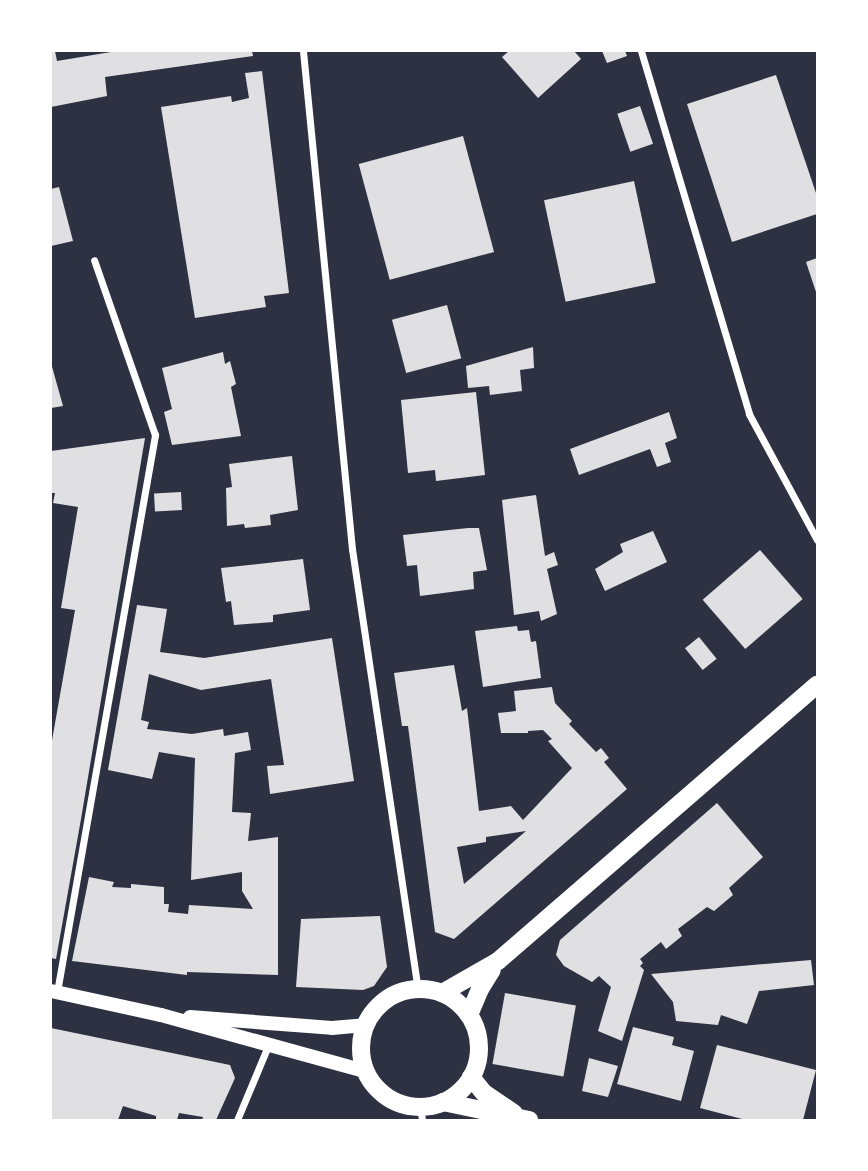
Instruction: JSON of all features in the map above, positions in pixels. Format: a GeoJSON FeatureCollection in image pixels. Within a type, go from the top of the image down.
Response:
{"type":"FeatureCollection","features":[{"type":"Feature","properties":{"kind":"main road"},"geometry":{"type":"LineString","coordinates":[[442,993],[498,961],[817,685]]}},
{"type":"Feature","properties":{"kind":"main road"},"geometry":{"type":"LineString","coordinates":[[469,1016],[480,989],[498,961]]}},
{"type":"Feature","properties":{"kind":"main road"},"geometry":{"type":"LineString","coordinates":[[418,989],[442,993],[457,1002],[469,1016],[477,1035],[478,1057],[471,1077],[459,1092],[421,1114],[378,1090],[365,1071],[360,1048],[365,1025],[377,1006],[396,993],[418,989]]}},
{"type":"Feature","properties":{"kind":"main road"},"geometry":{"type":"LineString","coordinates":[[54,991],[160,1015],[365,1071]]}},
{"type":"Feature","properties":{"kind":"main road"},"geometry":{"type":"LineString","coordinates":[[160,1015],[332,1028],[365,1025]]}},
{"type":"Feature","properties":{"kind":"main road"},"geometry":{"type":"LineString","coordinates":[[471,1077],[484,1093],[525,1119]]}},
{"type":"Feature","properties":{"kind":"main road"},"geometry":{"type":"LineString","coordinates":[[443,1102],[525,1119]]}},
{"type":"Feature","properties":{"kind":"street"},"geometry":{"type":"LineString","coordinates":[[303,51],[352,549],[418,989]]}},
{"type":"Feature","properties":{"kind":"street"},"geometry":{"type":"LineString","coordinates":[[641,51],[749,414],[817,540]]}},
{"type":"Feature","properties":{"kind":"street"},"geometry":{"type":"LineString","coordinates":[[54,991],[155,435],[94,260]]}},
{"type":"Feature","properties":{"kind":"street"},"geometry":{"type":"LineString","coordinates":[[237,1120],[268,1046]]}},
{"type":"Feature","properties":{"kind":"building"},"geometry":{"type":"Polygon","coordinates":[[[51,51],[55,51],[57,61],[117,51],[252,51],[253,56],[105,77],[107,96],[51,107],[51,51]]]}},
{"type":"Feature","properties":{"kind":"building"},"geometry":{"type":"Polygon","coordinates":[[[509,51],[574,51],[581,59],[538,98],[502,57],[509,51]]]}},
{"type":"Feature","properties":{"kind":"building"},"geometry":{"type":"Polygon","coordinates":[[[602,51],[625,51],[627,56],[607,63],[602,51]]]}},
{"type":"Feature","properties":{"kind":"building"},"geometry":{"type":"Polygon","coordinates":[[[262,71],[289,293],[264,296],[266,307],[195,318],[161,107],[231,96],[232,102],[249,98],[245,73],[262,71]]]}},
{"type":"Feature","properties":{"kind":"building"},"geometry":{"type":"Polygon","coordinates":[[[776,75],[817,196],[817,214],[732,242],[687,104],[776,75]]]}},
{"type":"Feature","properties":{"kind":"building"},"geometry":{"type":"Polygon","coordinates":[[[640,106],[653,144],[630,152],[617,114],[640,106]]]}},
{"type":"Feature","properties":{"kind":"building"},"geometry":{"type":"Polygon","coordinates":[[[463,136],[494,252],[390,280],[359,164],[463,136]]]}},
{"type":"Feature","properties":{"kind":"building"},"geometry":{"type":"Polygon","coordinates":[[[634,181],[656,283],[566,302],[544,200],[634,181]]]}},
{"type":"Feature","properties":{"kind":"building"},"geometry":{"type":"Polygon","coordinates":[[[59,187],[73,241],[51,246],[51,189],[59,187]]]}},
{"type":"Feature","properties":{"kind":"building"},"geometry":{"type":"Polygon","coordinates":[[[817,258],[817,295],[806,262],[817,258]]]}},
{"type":"Feature","properties":{"kind":"building"},"geometry":{"type":"Polygon","coordinates":[[[447,305],[461,358],[406,373],[392,320],[447,305]]]}},
{"type":"Feature","properties":{"kind":"building"},"geometry":{"type":"Polygon","coordinates":[[[533,347],[534,368],[520,370],[522,391],[490,395],[489,386],[468,388],[466,366],[533,347]]]}},
{"type":"Feature","properties":{"kind":"building"},"geometry":{"type":"Polygon","coordinates":[[[223,352],[225,364],[230,361],[236,384],[231,387],[241,436],[172,445],[164,412],[172,409],[162,368],[223,352]]]}},
{"type":"Feature","properties":{"kind":"building"},"geometry":{"type":"Polygon","coordinates":[[[51,363],[63,406],[51,408],[51,363]]]}},
{"type":"Feature","properties":{"kind":"building"},"geometry":{"type":"Polygon","coordinates":[[[476,392],[485,475],[436,481],[435,470],[408,473],[401,400],[476,392]]]}},
{"type":"Feature","properties":{"kind":"building"},"geometry":{"type":"Polygon","coordinates":[[[669,412],[677,438],[665,443],[671,462],[657,467],[650,449],[579,475],[570,449],[669,412]]]}},
{"type":"Feature","properties":{"kind":"building"},"geometry":{"type":"Polygon","coordinates":[[[145,438],[56,959],[51,958],[51,746],[75,610],[61,608],[78,507],[53,503],[55,493],[51,493],[51,451],[145,438]]]}},
{"type":"Feature","properties":{"kind":"building"},"geometry":{"type":"Polygon","coordinates":[[[292,456],[298,510],[270,515],[271,525],[245,528],[244,524],[227,526],[226,488],[232,487],[229,464],[292,456]]]}},
{"type":"Feature","properties":{"kind":"building"},"geometry":{"type":"Polygon","coordinates":[[[181,492],[182,510],[155,511],[154,493],[181,492]]]}},
{"type":"Feature","properties":{"kind":"building"},"geometry":{"type":"Polygon","coordinates":[[[536,495],[545,556],[554,552],[558,565],[547,569],[557,614],[541,621],[539,611],[514,615],[502,500],[536,495]]]}},
{"type":"Feature","properties":{"kind":"building"},"geometry":{"type":"Polygon","coordinates":[[[479,528],[487,570],[473,572],[474,589],[420,596],[417,565],[407,566],[403,535],[479,528]]]}},
{"type":"Feature","properties":{"kind":"building"},"geometry":{"type":"Polygon","coordinates":[[[653,531],[667,562],[605,591],[595,569],[623,552],[620,544],[653,531]]]}},
{"type":"Feature","properties":{"kind":"building"},"geometry":{"type":"Polygon","coordinates":[[[760,550],[803,599],[745,649],[703,600],[760,550]]]}},
{"type":"Feature","properties":{"kind":"building"},"geometry":{"type":"Polygon","coordinates":[[[303,559],[310,610],[273,615],[273,622],[234,625],[231,601],[226,602],[221,568],[303,559]]]}},
{"type":"Feature","properties":{"kind":"building"},"geometry":{"type":"Polygon","coordinates":[[[137,605],[167,609],[160,652],[204,658],[332,638],[354,781],[270,794],[267,766],[284,765],[271,679],[201,690],[149,674],[141,720],[149,722],[147,729],[192,734],[223,729],[224,736],[248,732],[251,750],[235,753],[232,812],[251,813],[248,841],[278,837],[278,975],[187,972],[187,975],[72,961],[89,877],[114,882],[112,887],[131,888],[131,884],[164,887],[164,904],[169,904],[168,912],[188,914],[189,905],[253,909],[242,891],[242,872],[191,880],[195,758],[159,752],[152,779],[108,770],[137,605]]]}},
{"type":"Feature","properties":{"kind":"building"},"geometry":{"type":"Polygon","coordinates":[[[517,626],[518,631],[529,630],[531,642],[536,641],[541,678],[483,687],[475,631],[517,626]]]}},
{"type":"Feature","properties":{"kind":"building"},"geometry":{"type":"Polygon","coordinates":[[[699,637],[717,659],[703,670],[685,648],[699,637]]]}},
{"type":"Feature","properties":{"kind":"building"},"geometry":{"type":"Polygon","coordinates":[[[454,665],[462,711],[467,708],[479,811],[511,806],[523,820],[572,768],[548,741],[552,739],[543,730],[501,733],[498,713],[516,711],[514,691],[552,687],[555,703],[572,721],[569,724],[596,752],[601,748],[609,758],[604,762],[627,789],[454,939],[435,932],[408,726],[402,726],[394,673],[454,665]],[[526,831],[486,837],[486,842],[457,847],[464,884],[526,831]]]}},
{"type":"Feature","properties":{"kind":"building"},"geometry":{"type":"Polygon","coordinates":[[[717,803],[763,857],[729,888],[733,895],[714,911],[707,907],[678,929],[682,936],[666,949],[661,942],[640,959],[643,963],[640,966],[644,970],[622,1041],[598,1031],[611,987],[599,976],[592,982],[564,966],[556,955],[560,940],[717,803]]]}},
{"type":"Feature","properties":{"kind":"building"},"geometry":{"type":"Polygon","coordinates":[[[380,916],[387,967],[374,986],[363,990],[296,987],[301,919],[380,916]]]}},
{"type":"Feature","properties":{"kind":"building"},"geometry":{"type":"Polygon","coordinates":[[[811,960],[814,985],[759,991],[747,1024],[721,1015],[718,1025],[676,1021],[673,1002],[651,974],[811,960]]]}},
{"type":"Feature","properties":{"kind":"building"},"geometry":{"type":"Polygon","coordinates":[[[505,993],[576,1006],[563,1076],[492,1064],[505,993]]]}},
{"type":"Feature","properties":{"kind":"building"},"geometry":{"type":"Polygon","coordinates":[[[633,1027],[674,1037],[672,1045],[694,1051],[681,1101],[617,1084],[633,1027]]]}},
{"type":"Feature","properties":{"kind":"building"},"geometry":{"type":"Polygon","coordinates":[[[51,1028],[230,1065],[235,1078],[216,1120],[202,1120],[203,1117],[179,1113],[177,1120],[156,1120],[156,1116],[123,1106],[118,1120],[51,1120],[51,1028]]]}},
{"type":"Feature","properties":{"kind":"building"},"geometry":{"type":"Polygon","coordinates":[[[717,1045],[816,1070],[803,1120],[746,1120],[700,1108],[717,1045]]]}},
{"type":"Feature","properties":{"kind":"building"},"geometry":{"type":"Polygon","coordinates":[[[589,1058],[618,1066],[608,1097],[582,1091],[589,1058]]]}}]}
